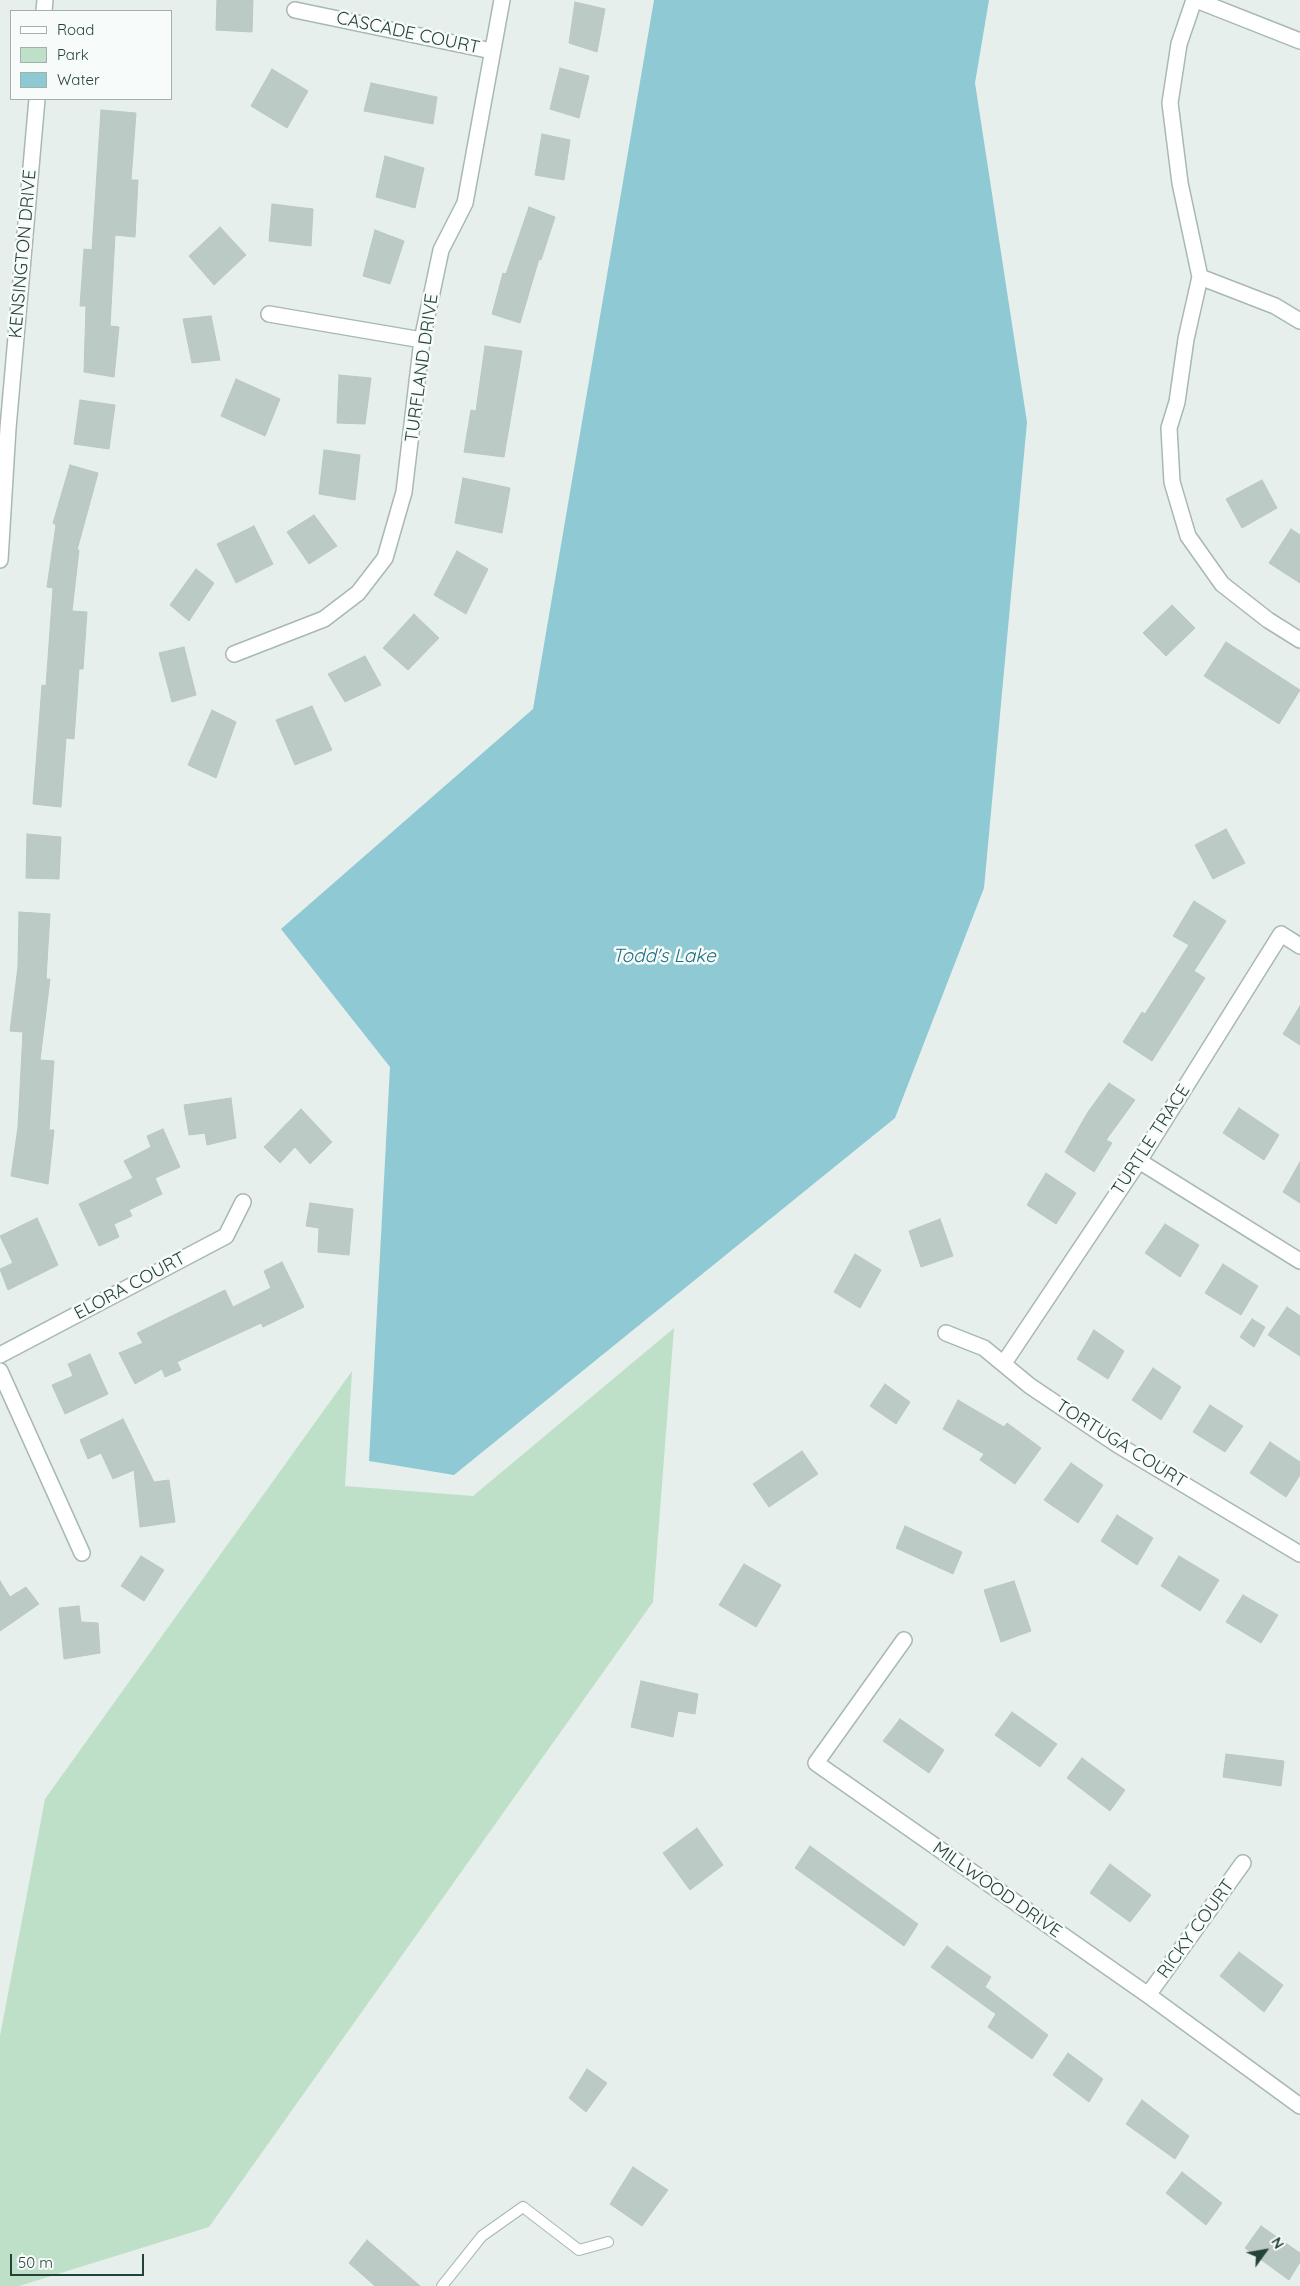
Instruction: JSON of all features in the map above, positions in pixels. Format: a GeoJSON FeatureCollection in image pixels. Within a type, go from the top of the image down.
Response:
{"type":"FeatureCollection","features":[{"type":"Feature","properties":{"kind":"street","name":"TURFLAND DRIVE"},"geometry":{"type":"LineString","coordinates":[[234,654],[324,619],[358,593],[385,558],[404,492],[422,340],[441,250],[465,203],[502,0]]}},
{"type":"Feature","properties":{"kind":"street"},"geometry":{"type":"LineString","coordinates":[[1300,41],[1195,0],[1179,44],[1170,103],[1180,183],[1200,277],[1186,339],[1177,402],[1169,428],[1172,482],[1188,536],[1222,584],[1268,620],[1300,640]]}},
{"type":"Feature","properties":{"kind":"street","name":"CASCADE COURT"},"geometry":{"type":"LineString","coordinates":[[295,10],[492,51]]}},
{"type":"Feature","properties":{"kind":"street","name":"KENSINGTON DRIVE"},"geometry":{"type":"LineString","coordinates":[[0,560],[4,428],[37,100]]}},
{"type":"Feature","properties":{"kind":"street"},"geometry":{"type":"LineString","coordinates":[[1200,277],[1275,306],[1300,321]]}},
{"type":"Feature","properties":{"kind":"street"},"geometry":{"type":"LineString","coordinates":[[269,314],[422,340]]}},
{"type":"Feature","properties":{"kind":"street","name":"TURTLE TRACE"},"geometry":{"type":"LineString","coordinates":[[1004,1363],[1139,1161],[1281,934],[1300,946]]}},
{"type":"Feature","properties":{"kind":"street"},"geometry":{"type":"LineString","coordinates":[[1139,1161],[1300,1261]]}},
{"type":"Feature","properties":{"kind":"street","name":"ELORA COURT"},"geometry":{"type":"LineString","coordinates":[[0,1355],[226,1236],[243,1202]]}},
{"type":"Feature","properties":{"kind":"street","name":"TORTUGA COURT"},"geometry":{"type":"LineString","coordinates":[[946,1332],[984,1348],[1030,1386],[1118,1445],[1300,1554]]}},
{"type":"Feature","properties":{"kind":"street"},"geometry":{"type":"LineString","coordinates":[[0,1371],[82,1553]]}},
{"type":"Feature","properties":{"kind":"street","name":"MILLWOOD DRIVE"},"geometry":{"type":"LineString","coordinates":[[904,1640],[816,1763],[1148,1995],[1300,2106]]}},
{"type":"Feature","properties":{"kind":"street","name":"RICKY COURT"},"geometry":{"type":"LineString","coordinates":[[1148,1995],[1243,1863]]}},
{"type":"Feature","properties":{"kind":"lane"},"geometry":{"type":"LineString","coordinates":[[442,2286],[482,2236],[523,2207],[579,2250],[608,2242]]}},
{"type":"Feature","properties":{"kind":"green space"},"geometry":{"type":"Polygon","coordinates":[[[674,1328],[653,1602],[209,2227],[19,2286],[0,2286],[0,2036],[45,1799],[352,1371],[345,1486],[473,1496],[674,1328]]]}},
{"type":"Feature","properties":{"kind":"water","name":"Todd's Lake"},"geometry":{"type":"Polygon","coordinates":[[[654,0],[989,0],[975,83],[1027,422],[984,888],[895,1118],[454,1475],[369,1461],[390,1067],[281,929],[533,709],[654,0]]]}},
{"type":"Feature","properties":{"kind":"building"},"geometry":{"type":"Polygon","coordinates":[[[217,0],[253,0],[252,32],[216,30],[217,0]]]}},
{"type":"Feature","properties":{"kind":"building"},"geometry":{"type":"Polygon","coordinates":[[[575,2],[605,9],[597,52],[569,43],[575,2]]]}},
{"type":"Feature","properties":{"kind":"building"},"geometry":{"type":"Polygon","coordinates":[[[560,68],[589,76],[579,118],[550,109],[560,68]]]}},
{"type":"Feature","properties":{"kind":"building"},"geometry":{"type":"Polygon","coordinates":[[[272,69],[308,91],[287,128],[251,106],[272,69]]]}},
{"type":"Feature","properties":{"kind":"building"},"geometry":{"type":"Polygon","coordinates":[[[371,83],[437,97],[433,124],[364,111],[371,83]]]}},
{"type":"Feature","properties":{"kind":"building"},"geometry":{"type":"Polygon","coordinates":[[[101,110],[136,113],[131,180],[138,180],[135,237],[115,235],[110,326],[119,327],[114,377],[84,372],[86,306],[80,306],[84,249],[92,250],[101,110]]]}},
{"type":"Feature","properties":{"kind":"building"},"geometry":{"type":"Polygon","coordinates":[[[542,134],[570,140],[564,180],[535,175],[542,134]]]}},
{"type":"Feature","properties":{"kind":"building"},"geometry":{"type":"Polygon","coordinates":[[[385,156],[424,168],[415,208],[376,197],[385,156]]]}},
{"type":"Feature","properties":{"kind":"building"},"geometry":{"type":"Polygon","coordinates":[[[272,204],[313,209],[311,246],[269,241],[272,204]]]}},
{"type":"Feature","properties":{"kind":"building"},"geometry":{"type":"Polygon","coordinates":[[[529,207],[555,217],[541,260],[539,259],[520,323],[492,314],[503,273],[506,274],[529,207]]]}},
{"type":"Feature","properties":{"kind":"building"},"geometry":{"type":"Polygon","coordinates":[[[220,227],[246,255],[214,285],[189,256],[220,227]]]}},
{"type":"Feature","properties":{"kind":"building"},"geometry":{"type":"Polygon","coordinates":[[[375,230],[404,241],[390,284],[363,276],[375,230]]]}},
{"type":"Feature","properties":{"kind":"building"},"geometry":{"type":"Polygon","coordinates":[[[211,316],[220,360],[192,363],[183,319],[211,316]]]}},
{"type":"Feature","properties":{"kind":"building"},"geometry":{"type":"Polygon","coordinates":[[[485,346],[522,351],[504,457],[464,452],[471,410],[476,411],[485,346]]]}},
{"type":"Feature","properties":{"kind":"building"},"geometry":{"type":"Polygon","coordinates":[[[339,375],[371,378],[365,424],[337,423],[339,375]]]}},
{"type":"Feature","properties":{"kind":"building"},"geometry":{"type":"Polygon","coordinates":[[[236,379],[280,399],[265,436],[221,416],[236,379]]]}},
{"type":"Feature","properties":{"kind":"building"},"geometry":{"type":"Polygon","coordinates":[[[80,400],[115,405],[109,449],[74,444],[80,400]]]}},
{"type":"Feature","properties":{"kind":"building"},"geometry":{"type":"Polygon","coordinates":[[[324,450],[360,455],[355,500],[319,494],[324,450]]]}},
{"type":"Feature","properties":{"kind":"building"},"geometry":{"type":"Polygon","coordinates":[[[70,465],[98,473],[77,550],[79,550],[72,611],[87,612],[83,669],[79,669],[74,739],[66,738],[61,807],[33,804],[42,685],[46,686],[53,588],[47,587],[56,525],[53,523],[70,465]]]}},
{"type":"Feature","properties":{"kind":"building"},"geometry":{"type":"Polygon","coordinates":[[[463,478],[510,488],[502,533],[455,523],[463,478]]]}},
{"type":"Feature","properties":{"kind":"building"},"geometry":{"type":"Polygon","coordinates":[[[1262,480],[1277,508],[1242,528],[1226,499],[1262,480]]]}},
{"type":"Feature","properties":{"kind":"building"},"geometry":{"type":"Polygon","coordinates":[[[314,515],[337,546],[309,564],[287,532],[314,515]]]}},
{"type":"Feature","properties":{"kind":"building"},"geometry":{"type":"Polygon","coordinates":[[[254,526],[273,564],[236,583],[217,544],[254,526]]]}},
{"type":"Feature","properties":{"kind":"building"},"geometry":{"type":"Polygon","coordinates":[[[1291,529],[1300,535],[1300,583],[1269,563],[1291,529]]]}},
{"type":"Feature","properties":{"kind":"building"},"geometry":{"type":"Polygon","coordinates":[[[457,551],[488,569],[466,614],[434,595],[457,551]]]}},
{"type":"Feature","properties":{"kind":"building"},"geometry":{"type":"Polygon","coordinates":[[[196,569],[214,583],[189,621],[170,605],[196,569]]]}},
{"type":"Feature","properties":{"kind":"building"},"geometry":{"type":"Polygon","coordinates":[[[1172,605],[1195,628],[1166,656],[1143,633],[1172,605]]]}},
{"type":"Feature","properties":{"kind":"building"},"geometry":{"type":"Polygon","coordinates":[[[414,614],[439,638],[408,670],[383,648],[414,614]]]}},
{"type":"Feature","properties":{"kind":"building"},"geometry":{"type":"Polygon","coordinates":[[[1226,642],[1300,690],[1279,724],[1204,676],[1226,642]]]}},
{"type":"Feature","properties":{"kind":"building"},"geometry":{"type":"Polygon","coordinates":[[[184,647],[196,695],[172,702],[159,653],[184,647]]]}},
{"type":"Feature","properties":{"kind":"building"},"geometry":{"type":"Polygon","coordinates":[[[365,656],[381,685],[345,702],[328,674],[365,656]]]}},
{"type":"Feature","properties":{"kind":"building"},"geometry":{"type":"Polygon","coordinates":[[[312,706],[332,750],[295,765],[276,720],[312,706]]]}},
{"type":"Feature","properties":{"kind":"building"},"geometry":{"type":"Polygon","coordinates":[[[212,710],[236,722],[216,778],[188,765],[212,710]]]}},
{"type":"Feature","properties":{"kind":"building"},"geometry":{"type":"Polygon","coordinates":[[[1226,829],[1245,863],[1213,879],[1195,845],[1226,829]]]}},
{"type":"Feature","properties":{"kind":"building"},"geometry":{"type":"Polygon","coordinates":[[[27,834],[61,837],[59,879],[26,878],[27,834]]]}},
{"type":"Feature","properties":{"kind":"building"},"geometry":{"type":"Polygon","coordinates":[[[1194,901],[1226,921],[1194,971],[1205,978],[1152,1061],[1123,1042],[1142,1012],[1145,1014],[1189,945],[1173,936],[1194,901]]]}},
{"type":"Feature","properties":{"kind":"building"},"geometry":{"type":"Polygon","coordinates":[[[19,912],[50,914],[46,979],[50,979],[40,1060],[54,1061],[49,1130],[54,1130],[48,1184],[11,1176],[18,1127],[23,1032],[10,1031],[18,967],[19,912]]]}},
{"type":"Feature","properties":{"kind":"building"},"geometry":{"type":"Polygon","coordinates":[[[1300,1006],[1300,1045],[1283,1034],[1300,1006]]]}},
{"type":"Feature","properties":{"kind":"building"},"geometry":{"type":"Polygon","coordinates":[[[1109,1083],[1135,1100],[1106,1140],[1112,1143],[1094,1172],[1065,1152],[1088,1112],[1109,1083]]]}},
{"type":"Feature","properties":{"kind":"building"},"geometry":{"type":"Polygon","coordinates":[[[231,1098],[236,1138],[207,1145],[205,1133],[189,1135],[184,1105],[231,1098]]]}},
{"type":"Feature","properties":{"kind":"building"},"geometry":{"type":"Polygon","coordinates":[[[1239,1108],[1279,1135],[1264,1160],[1223,1133],[1239,1108]]]}},
{"type":"Feature","properties":{"kind":"building"},"geometry":{"type":"Polygon","coordinates":[[[301,1109],[332,1142],[310,1164],[295,1147],[280,1163],[264,1147],[301,1109]]]}},
{"type":"Feature","properties":{"kind":"building"},"geometry":{"type":"Polygon","coordinates":[[[163,1129],[180,1167],[155,1178],[162,1194],[129,1210],[132,1216],[114,1224],[119,1237],[99,1246],[79,1204],[133,1178],[124,1161],[151,1147],[147,1136],[163,1129]]]}},
{"type":"Feature","properties":{"kind":"building"},"geometry":{"type":"Polygon","coordinates":[[[1300,1162],[1300,1203],[1283,1192],[1300,1162]]]}},
{"type":"Feature","properties":{"kind":"building"},"geometry":{"type":"Polygon","coordinates":[[[1046,1173],[1076,1193],[1056,1224],[1027,1205],[1046,1173]]]}},
{"type":"Feature","properties":{"kind":"building"},"geometry":{"type":"Polygon","coordinates":[[[310,1203],[353,1209],[349,1255],[318,1252],[319,1228],[306,1226],[310,1203]]]}},
{"type":"Feature","properties":{"kind":"building"},"geometry":{"type":"Polygon","coordinates":[[[37,1218],[58,1265],[8,1290],[0,1269],[13,1263],[0,1236],[37,1218]]]}},
{"type":"Feature","properties":{"kind":"building"},"geometry":{"type":"Polygon","coordinates":[[[940,1219],[953,1256],[921,1267],[909,1231],[940,1219]]]}},
{"type":"Feature","properties":{"kind":"building"},"geometry":{"type":"Polygon","coordinates":[[[1165,1224],[1199,1245],[1180,1277],[1145,1253],[1165,1224]]]}},
{"type":"Feature","properties":{"kind":"building"},"geometry":{"type":"Polygon","coordinates":[[[855,1254],[881,1270],[860,1308],[834,1292],[855,1254]]]}},
{"type":"Feature","properties":{"kind":"building"},"geometry":{"type":"Polygon","coordinates":[[[282,1262],[304,1307],[263,1327],[261,1323],[177,1362],[181,1370],[165,1377],[162,1369],[135,1384],[119,1353],[143,1343],[137,1333],[225,1290],[233,1307],[271,1288],[264,1271],[282,1262]]]}},
{"type":"Feature","properties":{"kind":"building"},"geometry":{"type":"Polygon","coordinates":[[[1223,1264],[1258,1286],[1241,1315],[1205,1293],[1223,1264]]]}},
{"type":"Feature","properties":{"kind":"building"},"geometry":{"type":"Polygon","coordinates":[[[1287,1307],[1300,1316],[1300,1356],[1268,1335],[1287,1307]]]}},
{"type":"Feature","properties":{"kind":"building"},"geometry":{"type":"Polygon","coordinates":[[[1252,1319],[1265,1327],[1254,1347],[1240,1337],[1252,1319]]]}},
{"type":"Feature","properties":{"kind":"building"},"geometry":{"type":"Polygon","coordinates":[[[1094,1330],[1124,1351],[1108,1379],[1077,1359],[1094,1330]]]}},
{"type":"Feature","properties":{"kind":"building"},"geometry":{"type":"Polygon","coordinates":[[[90,1354],[108,1394],[65,1414],[52,1385],[73,1376],[68,1364],[90,1354]]]}},
{"type":"Feature","properties":{"kind":"building"},"geometry":{"type":"Polygon","coordinates":[[[1153,1368],[1181,1387],[1161,1420],[1132,1400],[1153,1368]]]}},
{"type":"Feature","properties":{"kind":"building"},"geometry":{"type":"Polygon","coordinates":[[[885,1384],[910,1402],[896,1424],[870,1406],[885,1384]]]}},
{"type":"Feature","properties":{"kind":"building"},"geometry":{"type":"Polygon","coordinates":[[[958,1400],[1004,1427],[1007,1423],[1041,1448],[1015,1484],[980,1460],[984,1454],[943,1429],[958,1400]]]}},
{"type":"Feature","properties":{"kind":"building"},"geometry":{"type":"Polygon","coordinates":[[[1210,1405],[1243,1426],[1225,1452],[1193,1432],[1210,1405]]]}},
{"type":"Feature","properties":{"kind":"building"},"geometry":{"type":"Polygon","coordinates":[[[123,1419],[154,1482],[169,1480],[175,1522],[140,1527],[134,1470],[113,1479],[101,1453],[88,1459],[80,1440],[123,1419]]]}},
{"type":"Feature","properties":{"kind":"building"},"geometry":{"type":"Polygon","coordinates":[[[1270,1442],[1300,1462],[1300,1475],[1286,1497],[1250,1473],[1270,1442]]]}},
{"type":"Feature","properties":{"kind":"building"},"geometry":{"type":"Polygon","coordinates":[[[802,1451],[818,1474],[769,1507],[753,1484],[802,1451]]]}},
{"type":"Feature","properties":{"kind":"building"},"geometry":{"type":"Polygon","coordinates":[[[1071,1463],[1103,1485],[1078,1523],[1044,1500],[1071,1463]]]}},
{"type":"Feature","properties":{"kind":"building"},"geometry":{"type":"Polygon","coordinates":[[[1117,1515],[1153,1538],[1137,1565],[1101,1541],[1117,1515]]]}},
{"type":"Feature","properties":{"kind":"building"},"geometry":{"type":"Polygon","coordinates":[[[905,1526],[962,1552],[953,1574],[896,1548],[905,1526]]]}},
{"type":"Feature","properties":{"kind":"building"},"geometry":{"type":"Polygon","coordinates":[[[141,1556],[164,1570],[144,1601],[121,1586],[141,1556]]]}},
{"type":"Feature","properties":{"kind":"building"},"geometry":{"type":"Polygon","coordinates":[[[1179,1556],[1219,1580],[1200,1611],[1161,1586],[1179,1556]]]}},
{"type":"Feature","properties":{"kind":"building"},"geometry":{"type":"Polygon","coordinates":[[[744,1564],[781,1585],[756,1627],[719,1605],[744,1564]]]}},
{"type":"Feature","properties":{"kind":"building"},"geometry":{"type":"Polygon","coordinates":[[[0,1581],[10,1597],[26,1587],[39,1604],[0,1631],[0,1581]]]}},
{"type":"Feature","properties":{"kind":"building"},"geometry":{"type":"Polygon","coordinates":[[[1014,1581],[1031,1631],[1001,1642],[984,1590],[1014,1581]]]}},
{"type":"Feature","properties":{"kind":"building"},"geometry":{"type":"Polygon","coordinates":[[[1243,1595],[1278,1615],[1261,1643],[1226,1622],[1243,1595]]]}},
{"type":"Feature","properties":{"kind":"building"},"geometry":{"type":"Polygon","coordinates":[[[79,1606],[81,1622],[98,1623],[100,1653],[64,1659],[59,1608],[79,1606]]]}},
{"type":"Feature","properties":{"kind":"building"},"geometry":{"type":"Polygon","coordinates":[[[641,1681],[698,1694],[695,1714],[678,1711],[673,1737],[631,1727],[641,1681]]]}},
{"type":"Feature","properties":{"kind":"building"},"geometry":{"type":"Polygon","coordinates":[[[1012,1712],[1057,1744],[1040,1767],[995,1735],[1012,1712]]]}},
{"type":"Feature","properties":{"kind":"building"},"geometry":{"type":"Polygon","coordinates":[[[900,1719],[944,1750],[929,1773],[883,1741],[900,1719]]]}},
{"type":"Feature","properties":{"kind":"building"},"geometry":{"type":"Polygon","coordinates":[[[1226,1754],[1284,1761],[1281,1786],[1223,1777],[1226,1754]]]}},
{"type":"Feature","properties":{"kind":"building"},"geometry":{"type":"Polygon","coordinates":[[[1082,1758],[1125,1790],[1110,1811],[1067,1778],[1082,1758]]]}},
{"type":"Feature","properties":{"kind":"building"},"geometry":{"type":"Polygon","coordinates":[[[697,1828],[723,1865],[690,1890],[663,1853],[697,1828]]]}},
{"type":"Feature","properties":{"kind":"building"},"geometry":{"type":"Polygon","coordinates":[[[810,1846],[918,1924],[904,1946],[795,1868],[810,1846]]]}},
{"type":"Feature","properties":{"kind":"building"},"geometry":{"type":"Polygon","coordinates":[[[1110,1864],[1151,1895],[1130,1922],[1090,1893],[1110,1864]]]}},
{"type":"Feature","properties":{"kind":"building"},"geometry":{"type":"Polygon","coordinates":[[[947,1946],[991,1977],[985,1987],[1048,2035],[1032,2059],[988,2027],[996,2014],[931,1967],[947,1946]]]}},
{"type":"Feature","properties":{"kind":"building"},"geometry":{"type":"Polygon","coordinates":[[[1239,1952],[1283,1985],[1264,2012],[1220,1976],[1239,1952]]]}},
{"type":"Feature","properties":{"kind":"building"},"geometry":{"type":"Polygon","coordinates":[[[1068,2053],[1103,2079],[1089,2102],[1053,2075],[1068,2053]]]}},
{"type":"Feature","properties":{"kind":"building"},"geometry":{"type":"Polygon","coordinates":[[[587,2069],[607,2083],[586,2112],[569,2098],[587,2069]]]}},
{"type":"Feature","properties":{"kind":"building"},"geometry":{"type":"Polygon","coordinates":[[[1142,2100],[1189,2136],[1175,2159],[1126,2124],[1142,2100]]]}},
{"type":"Feature","properties":{"kind":"building"},"geometry":{"type":"Polygon","coordinates":[[[633,2167],[668,2190],[642,2226],[610,2204],[633,2167]]]}},
{"type":"Feature","properties":{"kind":"building"},"geometry":{"type":"Polygon","coordinates":[[[1182,2172],[1222,2203],[1206,2225],[1166,2193],[1182,2172]]]}},
{"type":"Feature","properties":{"kind":"building"},"geometry":{"type":"Polygon","coordinates":[[[1261,2226],[1300,2253],[1300,2262],[1289,2280],[1245,2248],[1261,2226]]]}},
{"type":"Feature","properties":{"kind":"building"},"geometry":{"type":"Polygon","coordinates":[[[367,2240],[420,2286],[375,2286],[349,2263],[367,2240]]]}}]}
